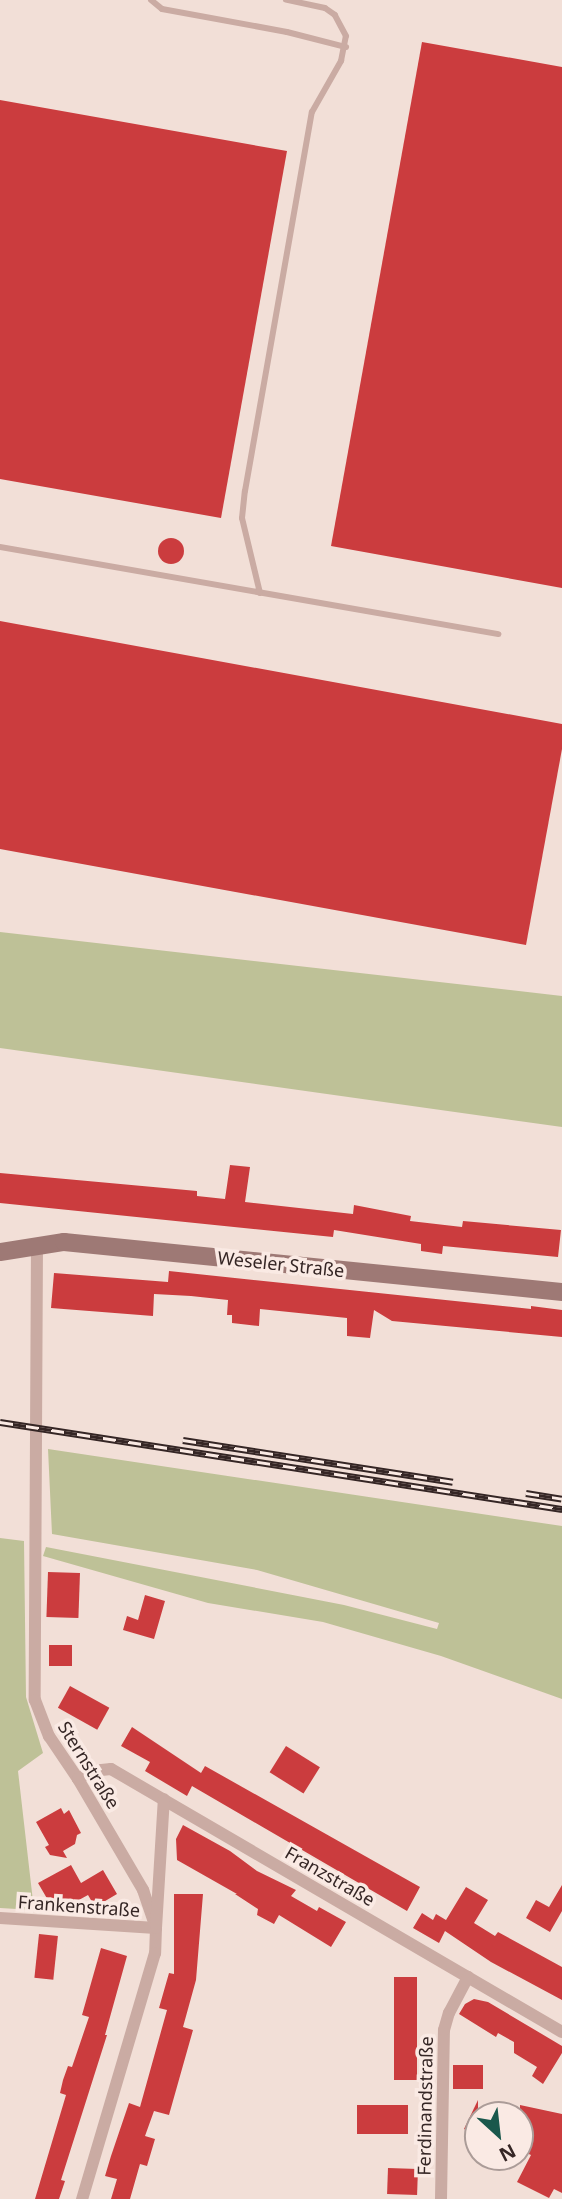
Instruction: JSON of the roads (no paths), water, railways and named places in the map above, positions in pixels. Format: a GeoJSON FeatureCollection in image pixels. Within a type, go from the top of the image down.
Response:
{"type":"FeatureCollection","features":[{"type":"Feature","properties":{"kind":"main road","name":"Weseler Straße"},"geometry":{"type":"LineString","coordinates":[[0,1252],[37,1244],[93,1244],[562,1292]]}},
{"type":"Feature","properties":{"kind":"street","name":"Sternstraße"},"geometry":{"type":"LineString","coordinates":[[37,1244],[35,1700],[49,1736],[78,1779],[143,1890],[156,1928],[155,1953],[82,2199]]}},
{"type":"Feature","properties":{"kind":"street","name":"Franzstraße"},"geometry":{"type":"LineString","coordinates":[[78,1779],[92,1771],[111,1769],[562,2032]]}},
{"type":"Feature","properties":{"kind":"street"},"geometry":{"type":"LineString","coordinates":[[156,1928],[164,1799]]}},
{"type":"Feature","properties":{"kind":"street","name":"Frankenstraße"},"geometry":{"type":"LineString","coordinates":[[0,1918],[156,1928]]}},
{"type":"Feature","properties":{"kind":"street","name":"Ferdinandstraße"},"geometry":{"type":"LineString","coordinates":[[441,2199],[444,2030],[449,2013],[468,1977]]}},
{"type":"Feature","properties":{"kind":"lane"},"geometry":{"type":"LineString","coordinates":[[151,0],[162,9],[287,32],[346,47]]}},
{"type":"Feature","properties":{"kind":"lane"},"geometry":{"type":"LineString","coordinates":[[260,593],[242,518],[245,491],[312,112],[346,47],[343,25],[335,15],[325,8],[288,0]]}},
{"type":"Feature","properties":{"kind":"lane"},"geometry":{"type":"LineString","coordinates":[[0,547],[498,634]]}},
{"type":"Feature","properties":{"kind":"railway"},"geometry":{"type":"LineString","coordinates":[[0,1422],[562,1509]]}},
{"type":"Feature","properties":{"kind":"railway"},"geometry":{"type":"LineString","coordinates":[[183,1440],[453,1482]]}},
{"type":"Feature","properties":{"kind":"railway"},"geometry":{"type":"LineString","coordinates":[[526,1493],[562,1499]]}}]}
